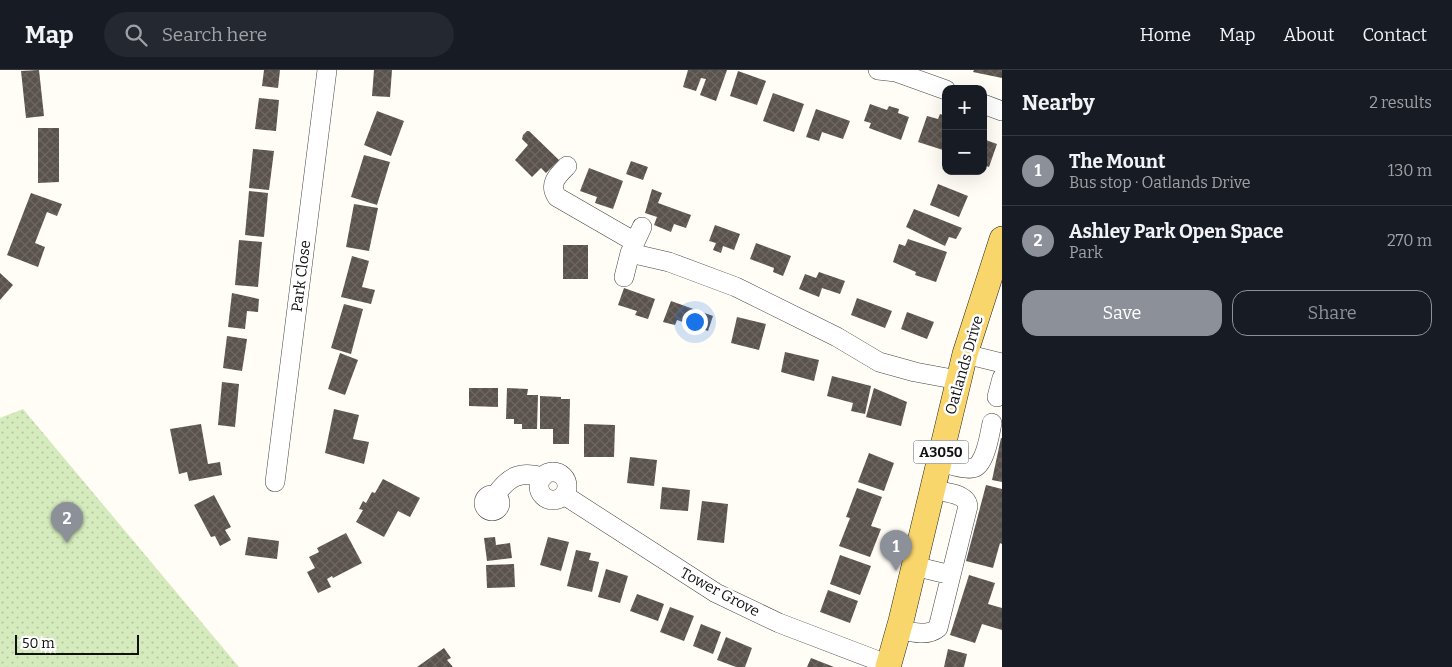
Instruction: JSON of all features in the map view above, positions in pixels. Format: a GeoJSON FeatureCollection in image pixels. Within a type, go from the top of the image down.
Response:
{"type":"FeatureCollection","features":[{"type":"Feature","properties":{"kind":"main road","name":"Oatlands Drive"},"geometry":{"type":"LineString","coordinates":[[888,666],[899,629],[958,380],[1002,240]]}},
{"type":"Feature","properties":{"kind":"street","name":"Park Close"},"geometry":{"type":"LineString","coordinates":[[275,482],[327,70]]}},
{"type":"Feature","properties":{"kind":"street"},"geometry":{"type":"LineString","coordinates":[[878,70],[896,72],[942,89]]}},
{"type":"Feature","properties":{"kind":"street"},"geometry":{"type":"LineString","coordinates":[[987,105],[1002,111]]}},
{"type":"Feature","properties":{"kind":"street"},"geometry":{"type":"LineString","coordinates":[[567,166],[556,178],[553,186],[557,197],[636,241],[669,262],[736,287],[836,336],[879,362],[915,372],[958,380]]}},
{"type":"Feature","properties":{"kind":"street"},"geometry":{"type":"LineString","coordinates":[[624,278],[636,241]]}},
{"type":"Feature","properties":{"kind":"street"},"geometry":{"type":"LineString","coordinates":[[965,354],[1002,364]]}},
{"type":"Feature","properties":{"kind":"street"},"geometry":{"type":"LineString","coordinates":[[996,397],[1002,378]]}},
{"type":"Feature","properties":{"kind":"street"},"geometry":{"type":"LineString","coordinates":[[938,462],[971,468],[977,467],[983,460],[992,423]]}},
{"type":"Feature","properties":{"kind":"street","name":"Tower Grove"},"geometry":{"type":"LineString","coordinates":[[495,496],[501,486],[515,476],[524,473],[542,477],[539,489],[542,496],[549,500],[557,500],[564,495],[716,593],[779,623],[888,666]]}},
{"type":"Feature","properties":{"kind":"street"},"geometry":{"type":"LineString","coordinates":[[899,629],[916,633],[936,630],[968,506],[968,502],[963,497],[932,490]]}},
{"type":"Feature","properties":{"kind":"street"},"geometry":{"type":"LineString","coordinates":[[914,566],[951,575]]}},
{"type":"Feature","properties":{"kind":"green space"},"geometry":{"type":"Polygon","coordinates":[[[23,409],[239,667],[0,667],[0,418],[23,409]]]}},
{"type":"Feature","properties":{"kind":"building"},"geometry":{"type":"Polygon","coordinates":[[[39,70],[44,116],[26,118],[21,71],[39,70]]]}},
{"type":"Feature","properties":{"kind":"building"},"geometry":{"type":"Polygon","coordinates":[[[264,70],[280,70],[278,88],[262,86],[264,70]]]}},
{"type":"Feature","properties":{"kind":"building"},"geometry":{"type":"Polygon","coordinates":[[[374,70],[392,70],[390,97],[372,96],[374,70]]]}},
{"type":"Feature","properties":{"kind":"building"},"geometry":{"type":"Polygon","coordinates":[[[688,70],[727,70],[716,101],[700,95],[706,79],[701,78],[696,91],[683,87],[688,70]]]}},
{"type":"Feature","properties":{"kind":"building"},"geometry":{"type":"Polygon","coordinates":[[[974,70],[1002,70],[1002,78],[973,72],[974,70]]]}},
{"type":"Feature","properties":{"kind":"building"},"geometry":{"type":"Polygon","coordinates":[[[738,71],[766,81],[757,105],[730,96],[738,71]]]}},
{"type":"Feature","properties":{"kind":"building"},"geometry":{"type":"Polygon","coordinates":[[[773,93],[804,104],[794,132],[763,121],[773,93]]]}},
{"type":"Feature","properties":{"kind":"building"},"geometry":{"type":"Polygon","coordinates":[[[259,98],[279,100],[276,131],[255,129],[259,98]]]}},
{"type":"Feature","properties":{"kind":"building"},"geometry":{"type":"Polygon","coordinates":[[[870,104],[887,110],[889,106],[899,109],[898,113],[909,117],[901,140],[869,128],[871,123],[864,121],[870,104]]]}},
{"type":"Feature","properties":{"kind":"building"},"geometry":{"type":"Polygon","coordinates":[[[816,109],[850,121],[843,139],[822,132],[819,141],[806,137],[816,109]]]}},
{"type":"Feature","properties":{"kind":"building"},"geometry":{"type":"Polygon","coordinates":[[[377,111],[404,121],[391,156],[364,145],[377,111]]]}},
{"type":"Feature","properties":{"kind":"building"},"geometry":{"type":"Polygon","coordinates":[[[940,114],[942,115],[942,150],[918,142],[927,116],[938,119],[940,114]]]}},
{"type":"Feature","properties":{"kind":"building"},"geometry":{"type":"Polygon","coordinates":[[[38,128],[59,128],[59,182],[38,183],[38,128]]]}},
{"type":"Feature","properties":{"kind":"building"},"geometry":{"type":"Polygon","coordinates":[[[527,131],[559,160],[546,173],[541,168],[532,177],[515,160],[528,145],[522,139],[527,131]]]}},
{"type":"Feature","properties":{"kind":"building"},"geometry":{"type":"Polygon","coordinates":[[[987,140],[997,144],[989,167],[987,166],[987,140]]]}},
{"type":"Feature","properties":{"kind":"building"},"geometry":{"type":"Polygon","coordinates":[[[253,149],[274,151],[269,190],[249,188],[253,149]]]}},
{"type":"Feature","properties":{"kind":"building"},"geometry":{"type":"Polygon","coordinates":[[[364,155],[390,162],[377,205],[351,197],[364,155]]]}},
{"type":"Feature","properties":{"kind":"building"},"geometry":{"type":"Polygon","coordinates":[[[631,161],[648,167],[643,180],[626,174],[631,161]]]}},
{"type":"Feature","properties":{"kind":"building"},"geometry":{"type":"Polygon","coordinates":[[[589,168],[623,181],[613,209],[595,203],[597,197],[580,191],[589,168]]]}},
{"type":"Feature","properties":{"kind":"building"},"geometry":{"type":"Polygon","coordinates":[[[938,184],[968,196],[959,217],[930,205],[938,184]]]}},
{"type":"Feature","properties":{"kind":"building"},"geometry":{"type":"Polygon","coordinates":[[[652,189],[662,193],[658,203],[691,215],[686,228],[674,224],[671,232],[654,225],[657,217],[645,213],[652,189]]]}},
{"type":"Feature","properties":{"kind":"building"},"geometry":{"type":"Polygon","coordinates":[[[249,191],[268,193],[264,237],[245,235],[249,191]]]}},
{"type":"Feature","properties":{"kind":"building"},"geometry":{"type":"Polygon","coordinates":[[[31,193],[62,204],[57,216],[47,212],[35,243],[45,247],[38,267],[7,255],[31,193]]]}},
{"type":"Feature","properties":{"kind":"building"},"geometry":{"type":"Polygon","coordinates":[[[354,204],[378,208],[369,251],[346,247],[354,204]]]}},
{"type":"Feature","properties":{"kind":"building"},"geometry":{"type":"Polygon","coordinates":[[[914,209],[962,228],[956,239],[949,237],[945,246],[906,227],[914,209]]]}},
{"type":"Feature","properties":{"kind":"building"},"geometry":{"type":"Polygon","coordinates":[[[715,225],[740,234],[734,250],[723,246],[721,253],[713,250],[716,243],[709,241],[715,225]]]}},
{"type":"Feature","properties":{"kind":"building"},"geometry":{"type":"Polygon","coordinates":[[[908,239],[947,252],[936,282],[915,275],[916,272],[893,262],[899,244],[905,246],[908,239]]]}},
{"type":"Feature","properties":{"kind":"building"},"geometry":{"type":"Polygon","coordinates":[[[239,240],[262,242],[258,287],[235,285],[239,240]]]}},
{"type":"Feature","properties":{"kind":"building"},"geometry":{"type":"Polygon","coordinates":[[[756,243],[791,256],[783,276],[773,272],[774,268],[750,259],[756,243]]]}},
{"type":"Feature","properties":{"kind":"building"},"geometry":{"type":"Polygon","coordinates":[[[563,245],[588,245],[588,279],[563,279],[563,245]]]}},
{"type":"Feature","properties":{"kind":"building"},"geometry":{"type":"Polygon","coordinates":[[[352,256],[369,261],[362,287],[375,290],[371,304],[341,297],[352,256]]]}},
{"type":"Feature","properties":{"kind":"building"},"geometry":{"type":"Polygon","coordinates":[[[819,272],[845,281],[840,294],[822,288],[819,297],[799,289],[805,274],[816,278],[819,272]]]}},
{"type":"Feature","properties":{"kind":"building"},"geometry":{"type":"Polygon","coordinates":[[[0,273],[13,285],[0,300],[0,273]]]}},
{"type":"Feature","properties":{"kind":"building"},"geometry":{"type":"Polygon","coordinates":[[[624,288],[655,299],[648,319],[635,315],[637,311],[618,305],[624,288]]]}},
{"type":"Feature","properties":{"kind":"building"},"geometry":{"type":"Polygon","coordinates":[[[232,293],[259,299],[258,312],[247,311],[245,329],[228,327],[232,293]]]}},
{"type":"Feature","properties":{"kind":"building"},"geometry":{"type":"Polygon","coordinates":[[[857,298],[892,311],[885,328],[851,315],[857,298]]]}},
{"type":"Feature","properties":{"kind":"building"},"geometry":{"type":"Polygon","coordinates":[[[671,301],[713,316],[708,331],[677,320],[675,325],[663,322],[671,301]]]}},
{"type":"Feature","properties":{"kind":"building"},"geometry":{"type":"Polygon","coordinates":[[[344,304],[363,309],[351,354],[331,348],[344,304]]]}},
{"type":"Feature","properties":{"kind":"building"},"geometry":{"type":"Polygon","coordinates":[[[907,312],[934,322],[927,339],[901,329],[907,312]]]}},
{"type":"Feature","properties":{"kind":"building"},"geometry":{"type":"Polygon","coordinates":[[[737,317],[766,324],[759,350],[731,343],[737,317]]]}},
{"type":"Feature","properties":{"kind":"building"},"geometry":{"type":"Polygon","coordinates":[[[227,336],[247,339],[242,371],[223,368],[227,336]]]}},
{"type":"Feature","properties":{"kind":"building"},"geometry":{"type":"Polygon","coordinates":[[[785,352],[819,360],[814,381],[781,372],[785,352]]]}},
{"type":"Feature","properties":{"kind":"building"},"geometry":{"type":"Polygon","coordinates":[[[340,353],[358,360],[345,395],[328,389],[340,353]]]}},
{"type":"Feature","properties":{"kind":"building"},"geometry":{"type":"Polygon","coordinates":[[[832,376],[871,386],[865,414],[851,411],[853,403],[827,396],[832,376]]]}},
{"type":"Feature","properties":{"kind":"building"},"geometry":{"type":"Polygon","coordinates":[[[222,382],[239,384],[235,427],[218,425],[222,382]]]}},
{"type":"Feature","properties":{"kind":"building"},"geometry":{"type":"Polygon","coordinates":[[[469,388],[498,388],[498,407],[469,406],[469,388]]]}},
{"type":"Feature","properties":{"kind":"building"},"geometry":{"type":"Polygon","coordinates":[[[507,388],[528,389],[527,395],[538,395],[537,429],[522,429],[522,424],[514,424],[514,419],[506,419],[507,388]]]}},
{"type":"Feature","properties":{"kind":"building"},"geometry":{"type":"Polygon","coordinates":[[[874,388],[907,402],[901,426],[866,417],[874,388]]]}},
{"type":"Feature","properties":{"kind":"building"},"geometry":{"type":"Polygon","coordinates":[[[540,396],[570,399],[569,444],[553,444],[553,429],[540,429],[540,396]]]}},
{"type":"Feature","properties":{"kind":"building"},"geometry":{"type":"Polygon","coordinates":[[[334,409],[359,415],[353,439],[369,442],[364,464],[325,453],[334,409]]]}},
{"type":"Feature","properties":{"kind":"building"},"geometry":{"type":"Polygon","coordinates":[[[201,424],[208,464],[220,462],[222,475],[189,481],[187,472],[179,474],[170,429],[201,424]]]}},
{"type":"Feature","properties":{"kind":"building"},"geometry":{"type":"Polygon","coordinates":[[[584,424],[615,425],[614,457],[584,457],[584,424]]]}},
{"type":"Feature","properties":{"kind":"building"},"geometry":{"type":"Polygon","coordinates":[[[1002,438],[1002,482],[992,480],[1002,438]]]}},
{"type":"Feature","properties":{"kind":"building"},"geometry":{"type":"Polygon","coordinates":[[[869,453],[894,463],[884,491],[858,482],[869,453]]]}},
{"type":"Feature","properties":{"kind":"building"},"geometry":{"type":"Polygon","coordinates":[[[630,457],[657,460],[654,486],[627,483],[630,457]]]}},
{"type":"Feature","properties":{"kind":"building"},"geometry":{"type":"Polygon","coordinates":[[[383,479],[420,498],[410,517],[398,511],[384,537],[356,522],[363,510],[359,509],[363,501],[366,503],[372,492],[375,493],[383,479]]]}},
{"type":"Feature","properties":{"kind":"building"},"geometry":{"type":"Polygon","coordinates":[[[986,485],[1002,489],[1002,544],[1000,543],[993,568],[966,561],[986,485]]]}},
{"type":"Feature","properties":{"kind":"building"},"geometry":{"type":"Polygon","coordinates":[[[662,487],[690,490],[688,511],[660,509],[662,487]]]}},
{"type":"Feature","properties":{"kind":"building"},"geometry":{"type":"Polygon","coordinates":[[[857,488],[882,497],[871,526],[881,529],[870,557],[839,546],[850,518],[846,517],[857,488]]]}},
{"type":"Feature","properties":{"kind":"building"},"geometry":{"type":"Polygon","coordinates":[[[214,495],[231,527],[225,530],[231,540],[220,546],[215,536],[211,537],[194,505],[214,495]]]}},
{"type":"Feature","properties":{"kind":"building"},"geometry":{"type":"Polygon","coordinates":[[[702,501],[728,504],[724,543],[697,540],[702,501]]]}},
{"type":"Feature","properties":{"kind":"building"},"geometry":{"type":"Polygon","coordinates":[[[346,533],[362,563],[333,578],[332,576],[327,579],[331,587],[318,593],[307,572],[315,568],[309,557],[319,552],[317,548],[346,533]]]}},
{"type":"Feature","properties":{"kind":"building"},"geometry":{"type":"Polygon","coordinates":[[[248,537],[279,541],[277,559],[245,555],[248,537]]]}},
{"type":"Feature","properties":{"kind":"building"},"geometry":{"type":"Polygon","coordinates":[[[495,537],[496,545],[510,543],[512,558],[487,561],[484,538],[495,537]]]}},
{"type":"Feature","properties":{"kind":"building"},"geometry":{"type":"Polygon","coordinates":[[[548,537],[569,542],[561,571],[540,565],[548,537]]]}},
{"type":"Feature","properties":{"kind":"building"},"geometry":{"type":"Polygon","coordinates":[[[576,550],[591,553],[589,560],[599,562],[592,592],[567,586],[576,550]]]}},
{"type":"Feature","properties":{"kind":"building"},"geometry":{"type":"Polygon","coordinates":[[[840,555],[871,566],[860,595],[830,584],[840,555]]]}},
{"type":"Feature","properties":{"kind":"building"},"geometry":{"type":"Polygon","coordinates":[[[514,564],[515,587],[487,588],[486,565],[514,564]]]}},
{"type":"Feature","properties":{"kind":"building"},"geometry":{"type":"Polygon","coordinates":[[[606,569],[628,576],[620,603],[598,597],[606,569]]]}},
{"type":"Feature","properties":{"kind":"building"},"geometry":{"type":"Polygon","coordinates":[[[969,575],[995,583],[988,604],[1002,608],[1002,630],[982,624],[975,643],[950,635],[969,575]]]}},
{"type":"Feature","properties":{"kind":"building"},"geometry":{"type":"Polygon","coordinates":[[[828,590],[858,601],[850,623],[820,612],[828,590]]]}},
{"type":"Feature","properties":{"kind":"building"},"geometry":{"type":"Polygon","coordinates":[[[637,594],[664,604],[658,621],[630,611],[637,594]]]}},
{"type":"Feature","properties":{"kind":"building"},"geometry":{"type":"Polygon","coordinates":[[[670,607],[694,616],[684,641],[660,632],[670,607]]]}},
{"type":"Feature","properties":{"kind":"building"},"geometry":{"type":"Polygon","coordinates":[[[701,624],[721,632],[713,654],[693,646],[701,624]]]}},
{"type":"Feature","properties":{"kind":"building"},"geometry":{"type":"Polygon","coordinates":[[[726,637],[752,648],[745,667],[736,667],[717,660],[726,637]]]}},
{"type":"Feature","properties":{"kind":"building"},"geometry":{"type":"Polygon","coordinates":[[[444,648],[451,658],[447,660],[453,667],[417,667],[444,648]]]}},
{"type":"Feature","properties":{"kind":"building"},"geometry":{"type":"Polygon","coordinates":[[[948,649],[967,654],[964,667],[944,667],[948,649]]]}},
{"type":"Feature","properties":{"kind":"building"},"geometry":{"type":"Polygon","coordinates":[[[811,658],[834,667],[807,667],[811,658]]]}},
{"type":"Feature","properties":{"kind":"place","name":"Ashley Park Open Space"},"geometry":{"type":"Point","coordinates":[67,543]}},
{"type":"Feature","properties":{"kind":"place","name":"The Mount"},"geometry":{"type":"Point","coordinates":[896,571]}}]}
